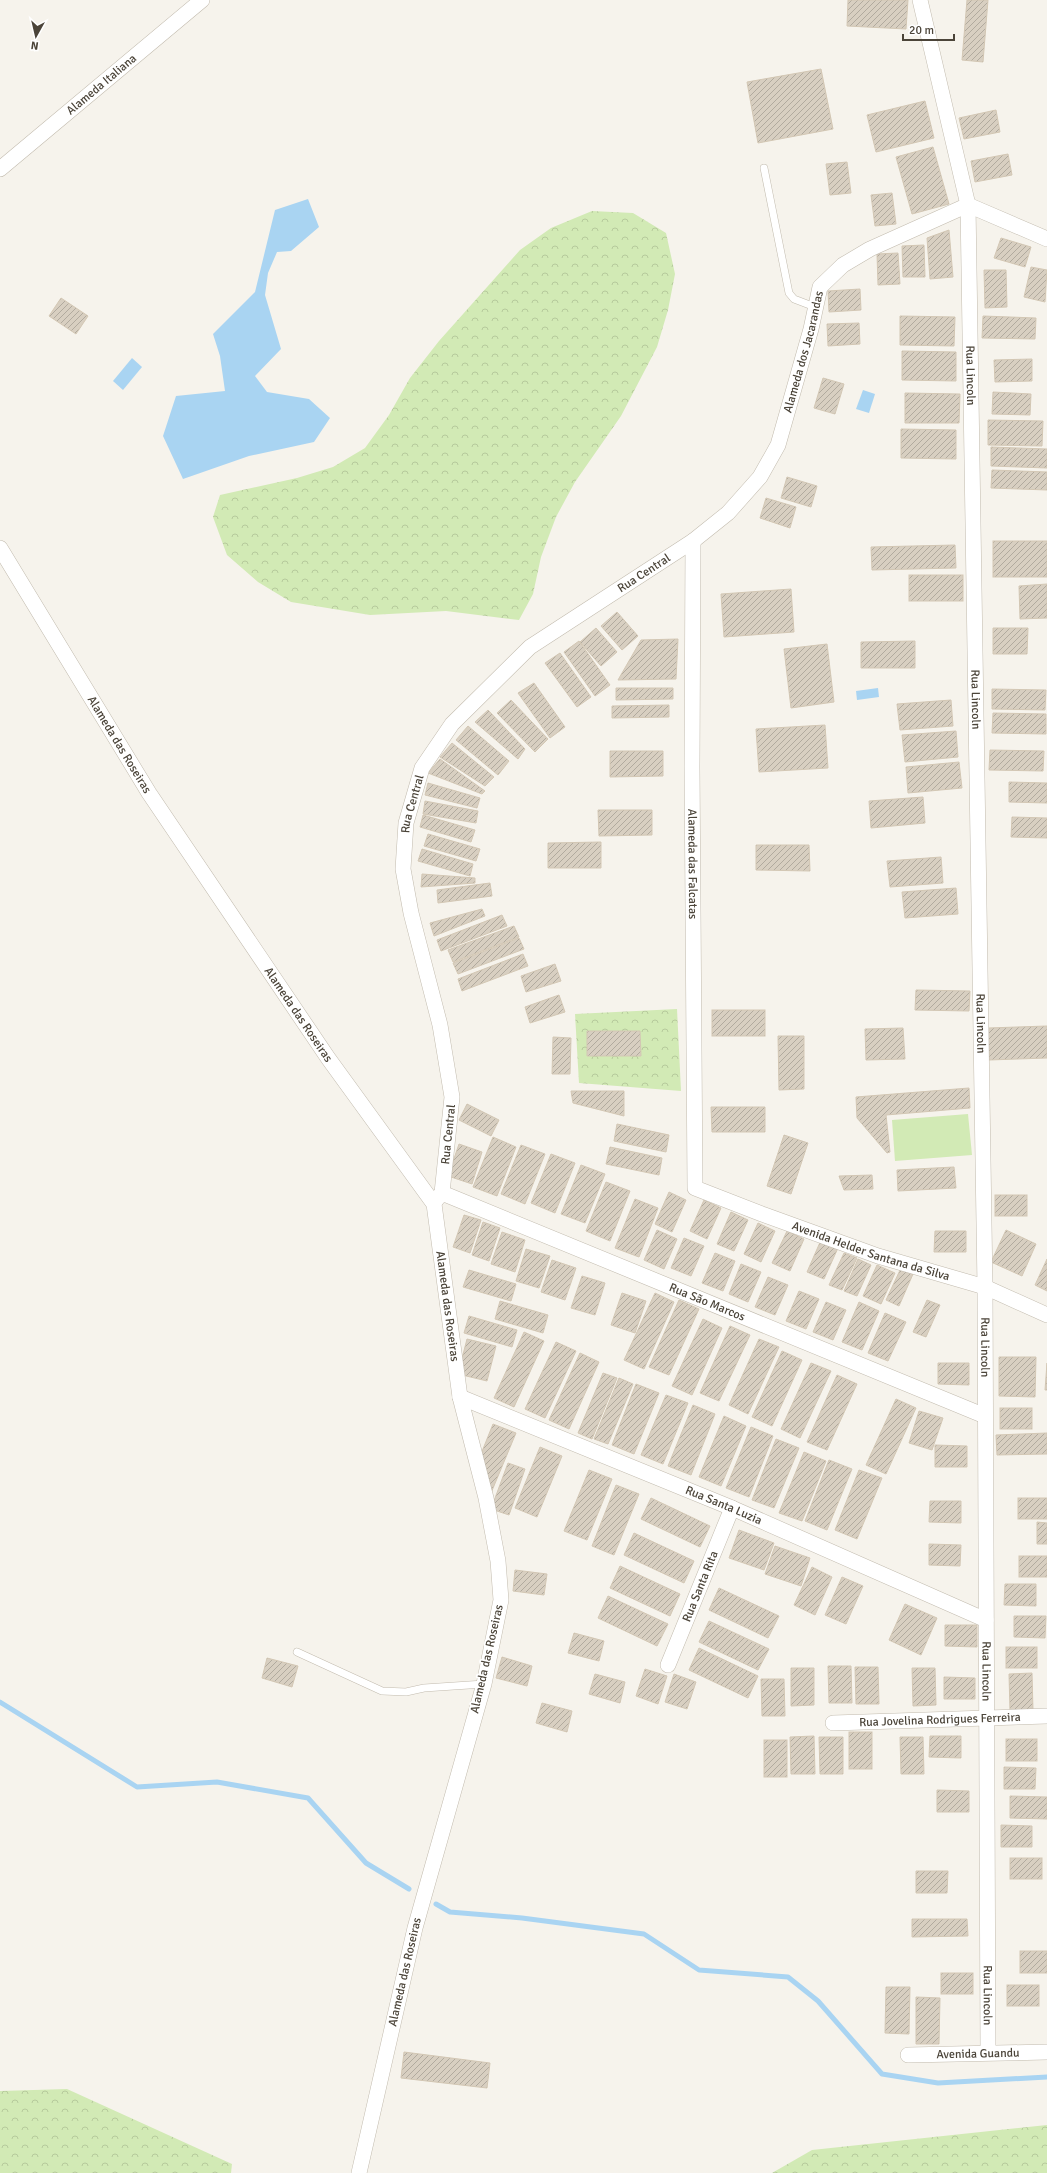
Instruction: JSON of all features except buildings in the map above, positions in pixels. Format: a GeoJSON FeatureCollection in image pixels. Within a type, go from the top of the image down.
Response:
{"type":"FeatureCollection","features":[{"type":"Feature","properties":{"kind":"street","name":"Alameda Italiana"},"geometry":{"type":"LineString","coordinates":[[0,168],[202,0]]}},
{"type":"Feature","properties":{"kind":"street","name":"Rua Lincoln"},"geometry":{"type":"LineString","coordinates":[[920,0],[968,205],[985,1287],[988,2052]]}},
{"type":"Feature","properties":{"kind":"street"},"geometry":{"type":"LineString","coordinates":[[968,205],[1047,239]]}},
{"type":"Feature","properties":{"kind":"street","name":"Alameda dos Jacarandas"},"geometry":{"type":"LineString","coordinates":[[693,541],[728,513],[760,477],[778,445],[812,329],[820,287],[843,264],[870,249],[968,205]]}},
{"type":"Feature","properties":{"kind":"street","name":"Alameda das Falcatas"},"geometry":{"type":"LineString","coordinates":[[693,541],[692,767],[695,1188]]}},
{"type":"Feature","properties":{"kind":"street","name":"Rua Central"},"geometry":{"type":"LineString","coordinates":[[438,1198],[452,1097],[440,1025],[411,913],[404,869],[406,823],[422,768],[452,724],[530,647],[693,541]]}},
{"type":"Feature","properties":{"kind":"street","name":"Alameda das Roseiras"},"geometry":{"type":"LineString","coordinates":[[0,548],[149,793],[328,1058],[438,1198],[460,1397],[486,1498],[498,1561],[501,1600],[484,1684],[422,1898],[359,2173]]}},
{"type":"Feature","properties":{"kind":"street","name":"Avenida Helder Santana da Silva"},"geometry":{"type":"LineString","coordinates":[[695,1188],[878,1256],[985,1287],[1047,1315]]}},
{"type":"Feature","properties":{"kind":"street","name":"Rua São Marcos"},"geometry":{"type":"LineString","coordinates":[[438,1198],[985,1416]]}},
{"type":"Feature","properties":{"kind":"street","name":"Rua Santa Luzia"},"geometry":{"type":"LineString","coordinates":[[460,1397],[732,1508],[986,1620]]}},
{"type":"Feature","properties":{"kind":"street","name":"Rua Santa Rita"},"geometry":{"type":"LineString","coordinates":[[668,1665],[732,1508]]}},
{"type":"Feature","properties":{"kind":"street","name":"Rua Jovelina Rodrigues Ferreira"},"geometry":{"type":"LineString","coordinates":[[833,1723],[1047,1716]]}},
{"type":"Feature","properties":{"kind":"street","name":"Avenida Guandu"},"geometry":{"type":"LineString","coordinates":[[908,2055],[988,2052],[1047,2052]]}},
{"type":"Feature","properties":{"kind":"lane"},"geometry":{"type":"LineString","coordinates":[[764,168],[789,293],[794,299],[815,307]]}},
{"type":"Feature","properties":{"kind":"lane"},"geometry":{"type":"LineString","coordinates":[[297,1652],[382,1691],[406,1692],[424,1688],[484,1684]]}},
{"type":"Feature","properties":{"kind":"green space"},"geometry":{"type":"Polygon","coordinates":[[[592,211],[633,213],[666,233],[675,274],[668,310],[657,347],[621,416],[575,482],[556,517],[541,557],[533,594],[519,620],[446,611],[370,615],[291,602],[258,582],[227,555],[213,517],[220,495],[297,478],[333,467],[365,448],[389,415],[410,378],[439,341],[520,250],[551,228],[592,211]]]}},
{"type":"Feature","properties":{"kind":"green space"},"geometry":{"type":"Polygon","coordinates":[[[677,1009],[681,1091],[579,1083],[575,1014],[677,1009]]]}},
{"type":"Feature","properties":{"kind":"green space"},"geometry":{"type":"Polygon","coordinates":[[[968,1114],[972,1155],[895,1161],[892,1120],[968,1114]]]}},
{"type":"Feature","properties":{"kind":"green space"},"geometry":{"type":"Polygon","coordinates":[[[67,2089],[232,2164],[231,2173],[0,2173],[0,2091],[67,2089]]]}},
{"type":"Feature","properties":{"kind":"green space"},"geometry":{"type":"Polygon","coordinates":[[[1047,2125],[1047,2173],[772,2173],[812,2150],[1047,2125]]]}},
{"type":"Feature","properties":{"kind":"water"},"geometry":{"type":"Polygon","coordinates":[[[308,199],[319,227],[291,251],[277,252],[268,273],[265,295],[281,349],[255,376],[267,392],[309,399],[330,418],[314,442],[249,456],[183,479],[163,436],[176,396],[225,391],[220,356],[213,334],[255,292],[275,210],[308,199]]]}},
{"type":"Feature","properties":{"kind":"water"},"geometry":{"type":"Polygon","coordinates":[[[132,358],[142,367],[123,390],[113,381],[132,358]]]}},
{"type":"Feature","properties":{"kind":"water"},"geometry":{"type":"Polygon","coordinates":[[[863,390],[875,394],[869,413],[856,409],[863,390]]]}},
{"type":"Feature","properties":{"kind":"water"},"geometry":{"type":"Polygon","coordinates":[[[878,688],[879,697],[857,700],[856,691],[878,688]]]}},
{"type":"Feature","properties":{"kind":"waterway"},"geometry":{"type":"LineString","coordinates":[[0,1702],[137,1787],[217,1782],[308,1798],[366,1863],[409,1889]]}},
{"type":"Feature","properties":{"kind":"waterway"},"geometry":{"type":"LineString","coordinates":[[436,1904],[450,1912],[522,1918],[644,1934],[699,1970],[788,1977],[818,2001],[882,2074],[938,2083],[1047,2077]]}}]}
